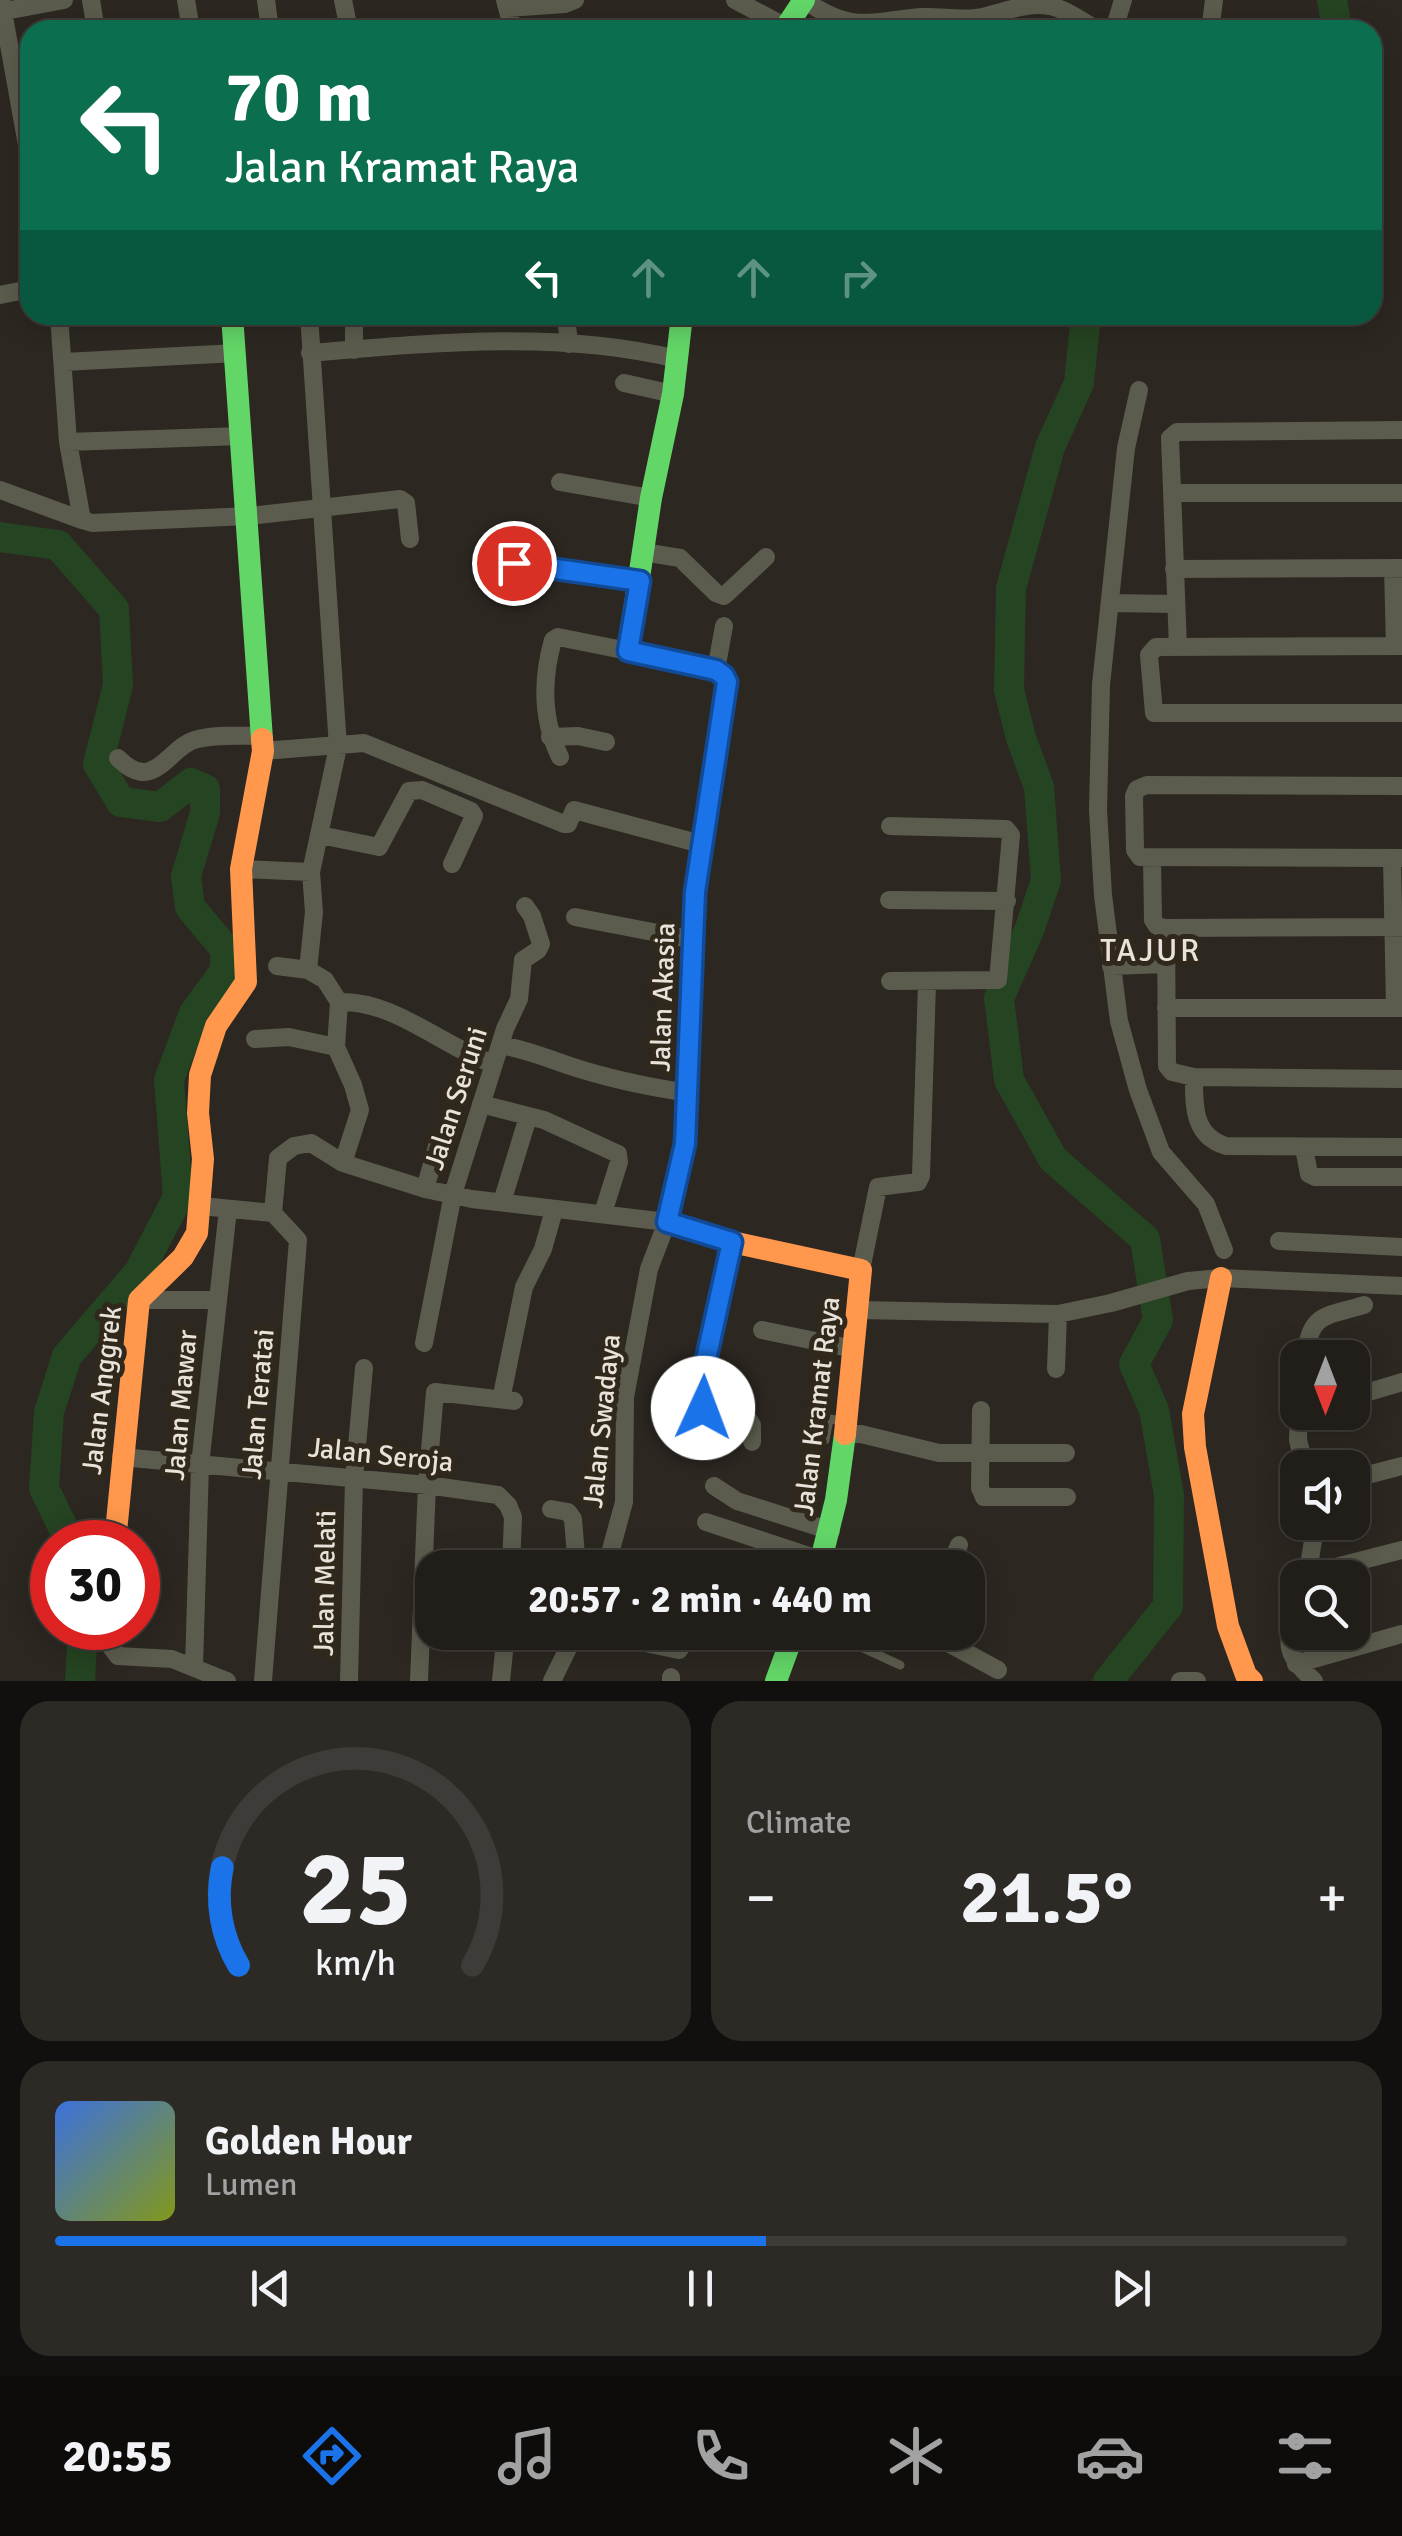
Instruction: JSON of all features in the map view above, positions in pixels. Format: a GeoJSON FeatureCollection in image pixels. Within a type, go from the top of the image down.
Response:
{"type":"FeatureCollection","features":[{"type":"Feature","properties":{"kind":"street"},"geometry":{"type":"LineString","coordinates":[[20,107],[2,8],[64,0]]}},
{"type":"Feature","properties":{"kind":"street"},"geometry":{"type":"LineString","coordinates":[[506,4],[565,4],[575,0]]}},
{"type":"Feature","properties":{"kind":"street"},"geometry":{"type":"LineString","coordinates":[[735,0],[771,20]]}},
{"type":"Feature","properties":{"kind":"street"},"geometry":{"type":"LineString","coordinates":[[804,0],[831,18],[850,20]]}},
{"type":"Feature","properties":{"kind":"street"},"geometry":{"type":"LineString","coordinates":[[908,20],[972,18],[1012,8],[1043,6],[1063,10],[1080,20]]}},
{"type":"Feature","properties":{"kind":"street"},"geometry":{"type":"LineString","coordinates":[[59,325],[68,442],[82,520]]}},
{"type":"Feature","properties":{"kind":"street","name":"Jalan Anggrek"},"geometry":{"type":"LineString","coordinates":[[117,1520],[139,1300],[183,1257],[197,1232],[203,1160],[198,1114],[200,1075],[216,1026],[246,982],[248,959],[241,869],[262,743],[233,325]]}},
{"type":"Feature","properties":{"kind":"street"},"geometry":{"type":"LineString","coordinates":[[308,970],[314,912],[311,872],[338,747],[309,325]]}},
{"type":"Feature","properties":{"kind":"street"},"geometry":{"type":"LineString","coordinates":[[354,325],[354,350]]}},
{"type":"Feature","properties":{"kind":"street"},"geometry":{"type":"LineString","coordinates":[[567,325],[569,344]]}},
{"type":"Feature","properties":{"kind":"street"},"geometry":{"type":"LineString","coordinates":[[628,651],[651,498],[673,394],[681,325]]}},
{"type":"Feature","properties":{"kind":"street"},"geometry":{"type":"LineString","coordinates":[[310,353],[461,342],[631,348],[677,359]]}},
{"type":"Feature","properties":{"kind":"street"},"geometry":{"type":"LineString","coordinates":[[64,362],[236,352]]}},
{"type":"Feature","properties":{"kind":"street"},"geometry":{"type":"LineString","coordinates":[[624,383],[673,394]]}},
{"type":"Feature","properties":{"kind":"street"},"geometry":{"type":"LineString","coordinates":[[1139,390],[1126,448],[1101,685],[1098,810],[1120,1022],[1138,1090],[1160,1152],[1206,1204],[1224,1250],[1193,1414],[1194,1447],[1228,1626],[1246,1675],[1252,1681]]}},
{"type":"Feature","properties":{"kind":"street"},"geometry":{"type":"LineString","coordinates":[[1178,647],[1170,438],[1177,432],[1402,430]]}},
{"type":"Feature","properties":{"kind":"street"},"geometry":{"type":"LineString","coordinates":[[68,442],[242,436]]}},
{"type":"Feature","properties":{"kind":"street"},"geometry":{"type":"LineString","coordinates":[[560,482],[651,498]]}},
{"type":"Feature","properties":{"kind":"street"},"geometry":{"type":"LineString","coordinates":[[0,490],[92,523],[249,516],[400,500],[409,512],[410,539]]}},
{"type":"Feature","properties":{"kind":"street"},"geometry":{"type":"LineString","coordinates":[[1174,492],[1402,493]]}},
{"type":"Feature","properties":{"kind":"street"},"geometry":{"type":"LineString","coordinates":[[642,552],[680,558],[724,596],[766,557]]}},
{"type":"Feature","properties":{"kind":"street"},"geometry":{"type":"LineString","coordinates":[[514,563],[640,581]]}},
{"type":"Feature","properties":{"kind":"street"},"geometry":{"type":"LineString","coordinates":[[1174,569],[1397,568],[1398,646],[1156,647],[1150,655],[1154,713],[1402,713]]}},
{"type":"Feature","properties":{"kind":"street"},"geometry":{"type":"LineString","coordinates":[[1110,603],[1175,604]]}},
{"type":"Feature","properties":{"kind":"street"},"geometry":{"type":"LineString","coordinates":[[560,757],[550,737],[546,697],[548,658],[554,638],[716,670],[724,626]]}},
{"type":"Feature","properties":{"kind":"street","name":"Jalan Akasia"},"geometry":{"type":"LineString","coordinates":[[667,1222],[685,1144],[700,844],[727,682],[716,670]]}},
{"type":"Feature","properties":{"kind":"street"},"geometry":{"type":"LineString","coordinates":[[550,737],[578,736],[606,742]]}},
{"type":"Feature","properties":{"kind":"street"},"geometry":{"type":"LineString","coordinates":[[118,758],[144,772],[164,765],[196,739],[338,747],[364,743],[564,824],[568,824],[573,811],[700,844]]}},
{"type":"Feature","properties":{"kind":"street"},"geometry":{"type":"LineString","coordinates":[[1166,1008],[1399,1008],[1397,858],[1140,858],[1135,850],[1134,796],[1138,789],[1147,785],[1402,786]]}},
{"type":"Feature","properties":{"kind":"street"},"geometry":{"type":"LineString","coordinates":[[320,835],[379,847],[409,792],[422,790],[471,811],[474,816],[452,864]]}},
{"type":"Feature","properties":{"kind":"street"},"geometry":{"type":"LineString","coordinates":[[890,826],[1010,831],[1008,901],[998,980],[890,981]]}},
{"type":"Feature","properties":{"kind":"street"},"geometry":{"type":"LineString","coordinates":[[1152,858],[1153,920],[1157,926],[1398,927]]}},
{"type":"Feature","properties":{"kind":"street"},"geometry":{"type":"LineString","coordinates":[[241,869],[311,872]]}},
{"type":"Feature","properties":{"kind":"street"},"geometry":{"type":"LineString","coordinates":[[889,900],[1008,901]]}},
{"type":"Feature","properties":{"kind":"street","name":"Jalan Seruni"},"geometry":{"type":"LineString","coordinates":[[424,1342],[452,1194],[500,1045],[519,999],[523,960],[541,944],[525,906]]}},
{"type":"Feature","properties":{"kind":"street"},"geometry":{"type":"LineString","coordinates":[[574,917],[694,940]]}},
{"type":"Feature","properties":{"kind":"street"},"geometry":{"type":"LineString","coordinates":[[1166,928],[1167,1066],[1172,1072],[1194,1077],[1402,1079]]}},
{"type":"Feature","properties":{"kind":"street"},"geometry":{"type":"LineString","coordinates":[[277,966],[308,970],[325,980],[339,1002],[336,1047],[360,1110],[343,1162]]}},
{"type":"Feature","properties":{"kind":"street"},"geometry":{"type":"LineString","coordinates":[[1114,969],[1165,971]]}},
{"type":"Feature","properties":{"kind":"street"},"geometry":{"type":"LineString","coordinates":[[861,1270],[878,1187],[912,1184],[921,1176],[927,983]]}},
{"type":"Feature","properties":{"kind":"street"},"geometry":{"type":"LineString","coordinates":[[339,1002],[360,1001],[494,1064]]}},
{"type":"Feature","properties":{"kind":"street"},"geometry":{"type":"LineString","coordinates":[[256,1040],[289,1037],[336,1047]]}},
{"type":"Feature","properties":{"kind":"street"},"geometry":{"type":"LineString","coordinates":[[500,1045],[531,1050],[566,1065],[615,1078],[688,1093]]}},
{"type":"Feature","properties":{"kind":"street"},"geometry":{"type":"LineString","coordinates":[[1194,1077],[1194,1114],[1200,1128],[1226,1146],[1402,1147]]}},
{"type":"Feature","properties":{"kind":"street"},"geometry":{"type":"LineString","coordinates":[[481,1104],[544,1120],[618,1154],[619,1162],[602,1213]]}},
{"type":"Feature","properties":{"kind":"street"},"geometry":{"type":"LineString","coordinates":[[502,1202],[528,1117]]}},
{"type":"Feature","properties":{"kind":"street"},"geometry":{"type":"LineString","coordinates":[[201,1206],[273,1213],[278,1158],[294,1146],[311,1144],[343,1162],[452,1194],[667,1222]]}},
{"type":"Feature","properties":{"kind":"street"},"geometry":{"type":"LineString","coordinates":[[425,1188],[438,1144]]}},
{"type":"Feature","properties":{"kind":"street"},"geometry":{"type":"LineString","coordinates":[[1304,1148],[1309,1174],[1315,1178],[1402,1178]]}},
{"type":"Feature","properties":{"kind":"street","name":"Jalan Mawar"},"geometry":{"type":"LineString","coordinates":[[194,1667],[200,1464],[228,1208]]}},
{"type":"Feature","properties":{"kind":"street"},"geometry":{"type":"LineString","coordinates":[[419,1681],[435,1392],[508,1395],[524,1287],[543,1249],[554,1210]]}},
{"type":"Feature","properties":{"kind":"street","name":"Jalan Teratai"},"geometry":{"type":"LineString","coordinates":[[263,1681],[298,1240],[273,1213]]}},
{"type":"Feature","properties":{"kind":"street","name":"Jalan Kramat Raya"},"geometry":{"type":"LineString","coordinates":[[667,1222],[732,1242],[861,1270],[860,1310],[824,1550]]}},
{"type":"Feature","properties":{"kind":"street","name":"Jalan Swadaya"},"geometry":{"type":"LineString","coordinates":[[611,1550],[624,1502],[625,1397],[649,1269],[667,1222]]}},
{"type":"Feature","properties":{"kind":"street"},"geometry":{"type":"LineString","coordinates":[[732,1242],[687,1403],[745,1414],[752,1426],[752,1442]]}},
{"type":"Feature","properties":{"kind":"street"},"geometry":{"type":"LineString","coordinates":[[1279,1242],[1402,1247]]}},
{"type":"Feature","properties":{"kind":"street"},"geometry":{"type":"LineString","coordinates":[[860,1310],[1058,1314],[1112,1303],[1188,1280],[1221,1278],[1402,1286]]}},
{"type":"Feature","properties":{"kind":"street"},"geometry":{"type":"LineString","coordinates":[[139,1300],[217,1300]]}},
{"type":"Feature","properties":{"kind":"street"},"geometry":{"type":"LineString","coordinates":[[1307,1340],[1314,1323],[1364,1305]]}},
{"type":"Feature","properties":{"kind":"street"},"geometry":{"type":"LineString","coordinates":[[1056,1369],[1058,1314]]}},
{"type":"Feature","properties":{"kind":"street"},"geometry":{"type":"LineString","coordinates":[[762,1330],[854,1349]]}},
{"type":"Feature","properties":{"kind":"street","name":"Jalan Melati"},"geometry":{"type":"LineString","coordinates":[[349,1681],[354,1479],[364,1368]]}},
{"type":"Feature","properties":{"kind":"street"},"geometry":{"type":"LineString","coordinates":[[1370,1391],[1402,1382]]}},
{"type":"Feature","properties":{"kind":"street"},"geometry":{"type":"LineString","coordinates":[[980,1410],[980,1488],[984,1497],[1067,1497]]}},
{"type":"Feature","properties":{"kind":"street"},"geometry":{"type":"LineString","coordinates":[[840,1432],[939,1454],[1066,1454]]}},
{"type":"Feature","properties":{"kind":"street","name":"Jalan Seroja"},"geometry":{"type":"LineString","coordinates":[[121,1457],[498,1495],[512,1516],[511,1550]]}},
{"type":"Feature","properties":{"kind":"street"},"geometry":{"type":"LineString","coordinates":[[1370,1474],[1402,1466]]}},
{"type":"Feature","properties":{"kind":"street"},"geometry":{"type":"LineString","coordinates":[[714,1486],[737,1501],[830,1531]]}},
{"type":"Feature","properties":{"kind":"street"},"geometry":{"type":"LineString","coordinates":[[551,1510],[568,1512],[573,1518],[576,1550]]}},
{"type":"Feature","properties":{"kind":"street"},"geometry":{"type":"LineString","coordinates":[[706,1522],[782,1550]]}},
{"type":"Feature","properties":{"kind":"street"},"geometry":{"type":"LineString","coordinates":[[958,1550],[960,1545]]}},
{"type":"Feature","properties":{"kind":"street"},"geometry":{"type":"LineString","coordinates":[[1365,1560],[1402,1550]]}},
{"type":"Feature","properties":{"kind":"street"},"geometry":{"type":"LineString","coordinates":[[1296,1664],[1402,1634]]}},
{"type":"Feature","properties":{"kind":"street"},"geometry":{"type":"LineString","coordinates":[[114,1650],[118,1656],[172,1659],[227,1681]]}},
{"type":"Feature","properties":{"kind":"street"},"geometry":{"type":"LineString","coordinates":[[501,1681],[504,1650]]}},
{"type":"Feature","properties":{"kind":"street"},"geometry":{"type":"LineString","coordinates":[[544,1681],[558,1650]]}},
{"type":"Feature","properties":{"kind":"street"},"geometry":{"type":"LineString","coordinates":[[552,1681],[567,1650]]}},
{"type":"Feature","properties":{"kind":"street"},"geometry":{"type":"LineString","coordinates":[[776,1681],[787,1650]]}},
{"type":"Feature","properties":{"kind":"street"},"geometry":{"type":"LineString","coordinates":[[961,1650],[998,1670]]}},
{"type":"Feature","properties":{"kind":"street"},"geometry":{"type":"LineString","coordinates":[[1288,1650],[1314,1681]]}},
{"type":"Feature","properties":{"kind":"street"},"geometry":{"type":"LineString","coordinates":[[1180,1681],[1197,1681]]}},
{"type":"Feature","properties":{"kind":"lane"},"geometry":{"type":"LineString","coordinates":[[867,1650],[900,1665]]}},
{"type":"Feature","properties":{"kind":"waterway"},"geometry":{"type":"LineString","coordinates":[[1332,0],[1335,20]]}},
{"type":"Feature","properties":{"kind":"waterway"},"geometry":{"type":"LineString","coordinates":[[1085,325],[1079,383],[1050,447],[1011,588],[1009,690],[1039,787],[1046,880],[999,998],[1009,1080],[1053,1159],[1145,1239],[1158,1320],[1134,1364],[1154,1410],[1169,1495],[1168,1606],[1108,1681]]}},
{"type":"Feature","properties":{"kind":"waterway"},"geometry":{"type":"LineString","coordinates":[[0,537],[58,545],[114,609],[118,685],[98,764],[121,802],[160,807],[191,783],[205,789],[205,813],[186,876],[190,907],[226,950],[224,972],[194,1013],[169,1080],[178,1197],[139,1272],[67,1356],[49,1412],[44,1488],[59,1520]]}},
{"type":"Feature","properties":{"kind":"waterway"},"geometry":{"type":"LineString","coordinates":[[80,1681],[82,1650]]}},
{"type":"Feature","properties":{"kind":"traffic: fast"},"geometry":{"type":"LineString","coordinates":[[791,20],[804,0]]}},
{"type":"Feature","properties":{"kind":"traffic: fast"},"geometry":{"type":"LineString","coordinates":[[233,325],[262,739]]}},
{"type":"Feature","properties":{"kind":"traffic: fast"},"geometry":{"type":"LineString","coordinates":[[681,325],[673,394],[651,498],[628,651],[716,670],[727,682],[700,859]]}},
{"type":"Feature","properties":{"kind":"traffic: fast"},"geometry":{"type":"LineString","coordinates":[[824,1550],[836,1500],[845,1434]]}},
{"type":"Feature","properties":{"kind":"traffic: fast"},"geometry":{"type":"LineString","coordinates":[[776,1681],[787,1650]]}},
{"type":"Feature","properties":{"kind":"traffic: slow"},"geometry":{"type":"LineString","coordinates":[[117,1520],[139,1300],[183,1257],[197,1233],[203,1159],[198,1113],[200,1075],[216,1026],[246,982],[241,869],[262,739]]}},
{"type":"Feature","properties":{"kind":"traffic: slow"},"geometry":{"type":"LineString","coordinates":[[700,859],[695,892],[685,1144],[667,1222],[732,1242],[861,1270],[845,1434]]}},
{"type":"Feature","properties":{"kind":"traffic: slow"},"geometry":{"type":"LineString","coordinates":[[1221,1278],[1193,1414],[1195,1447],[1228,1626],[1246,1675],[1252,1681]]}},
{"type":"Feature","properties":{"kind":"district","name":"TAJUR"},"geometry":{"type":"Point","coordinates":[1151,950]}},
{"type":"Feature","properties":{"kind":"route"},"geometry":{"type":"LineString","coordinates":[[514,563],[640,581],[628,651],[716,670],[727,682],[695,892],[685,1144],[667,1222],[732,1242],[696,1405],[703,1408]]}}]}
